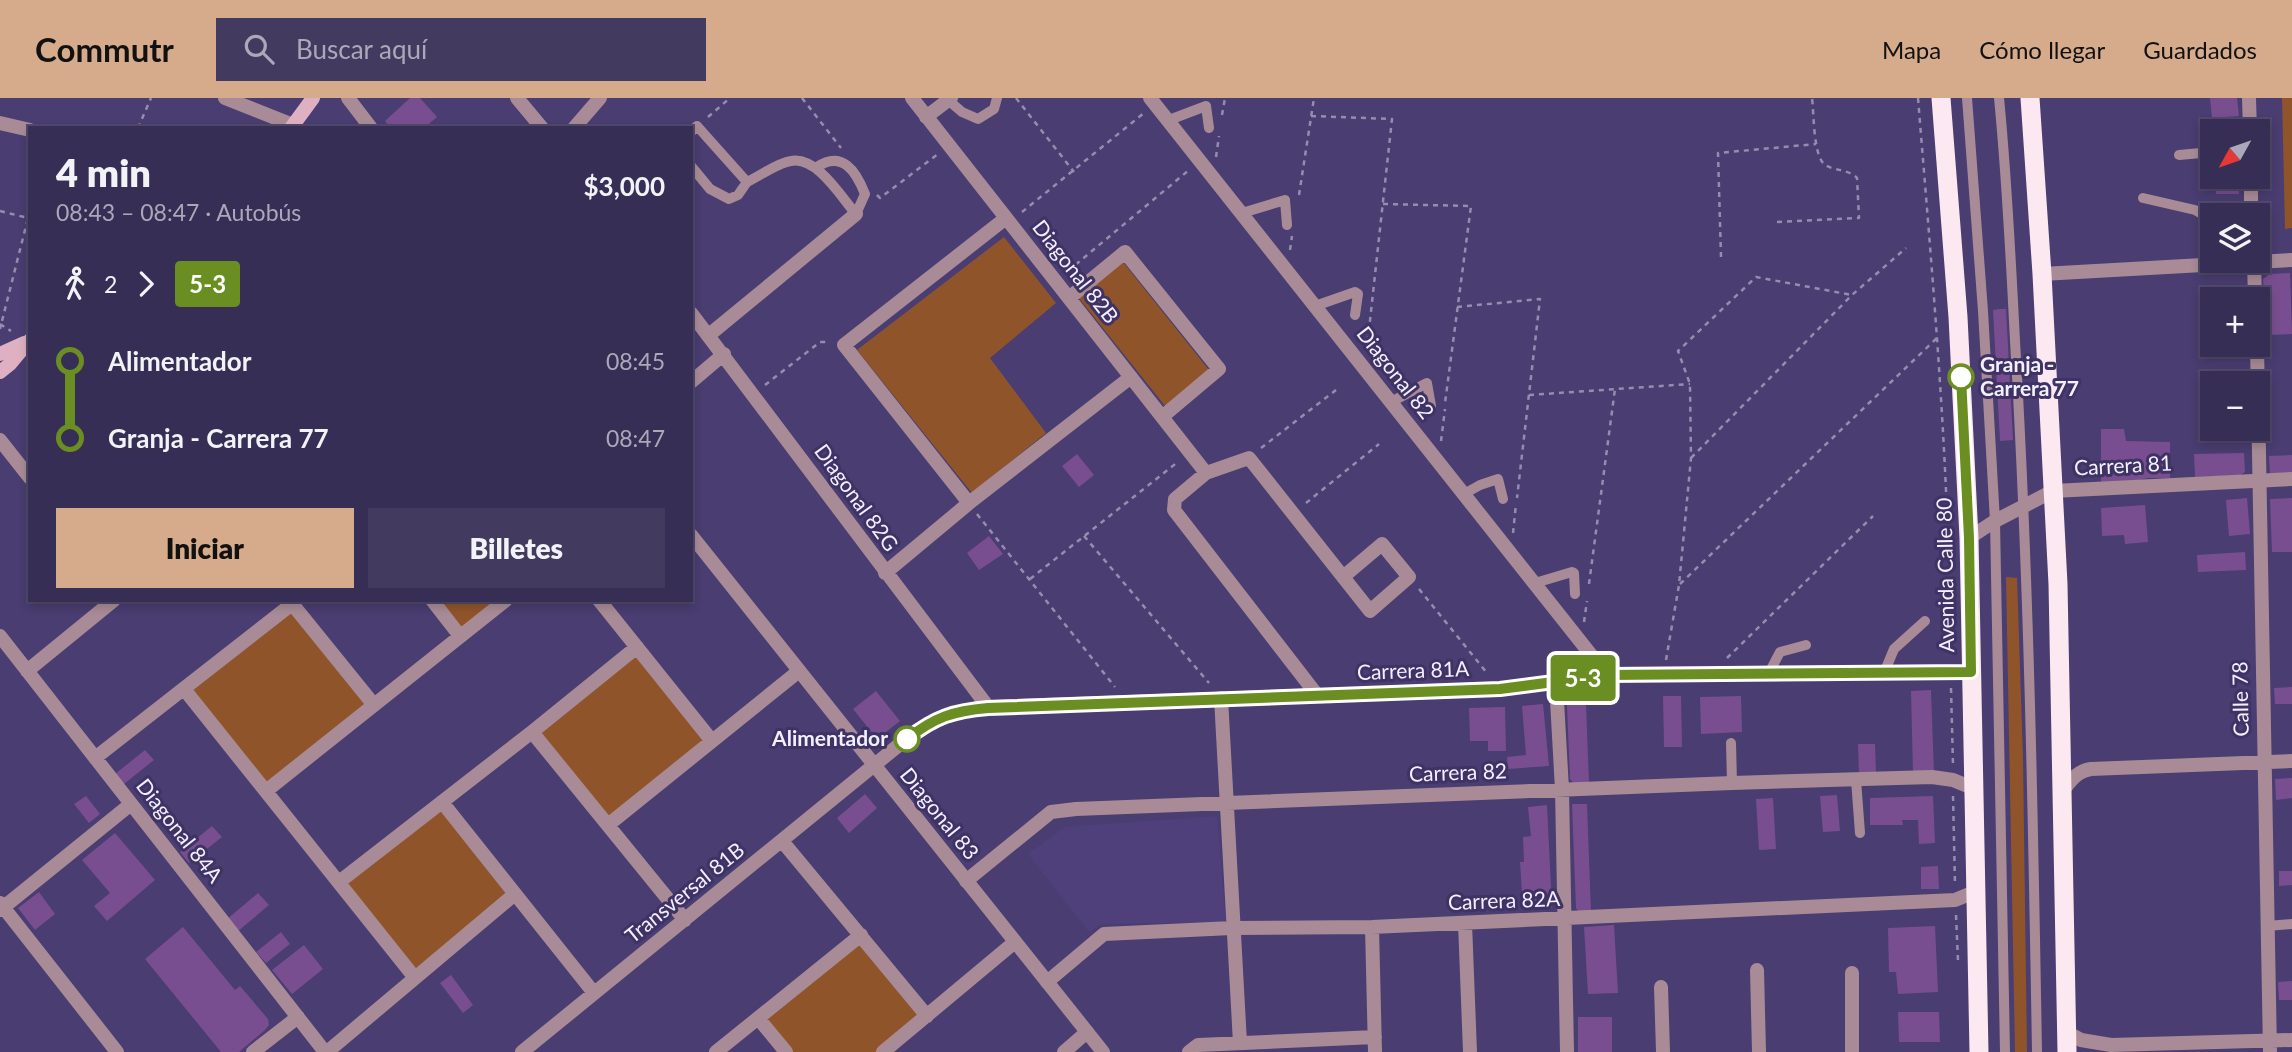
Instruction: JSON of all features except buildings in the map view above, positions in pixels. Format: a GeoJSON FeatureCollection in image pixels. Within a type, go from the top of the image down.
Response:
{"type":"FeatureCollection","features":[{"type":"Feature","properties":{"kind":"highway","name":"Avenida Calle 80"},"geometry":{"type":"LineString","coordinates":[[1941,98],[1958,317],[1969,538],[1979,1052]]}},
{"type":"Feature","properties":{"kind":"highway"},"geometry":{"type":"LineString","coordinates":[[2030,98],[2059,584],[2067,1042]]}},
{"type":"Feature","properties":{"kind":"main road"},"geometry":{"type":"LineString","coordinates":[[292,126],[313,98]]}},
{"type":"Feature","properties":{"kind":"main road"},"geometry":{"type":"LineString","coordinates":[[0,354],[28,341]]}},
{"type":"Feature","properties":{"kind":"main road"},"geometry":{"type":"LineString","coordinates":[[0,372],[28,342]]}},
{"type":"Feature","properties":{"kind":"street"},"geometry":{"type":"LineString","coordinates":[[225,98],[292,126]]}},
{"type":"Feature","properties":{"kind":"street"},"geometry":{"type":"LineString","coordinates":[[517,98],[540,126]]}},
{"type":"Feature","properties":{"kind":"street"},"geometry":{"type":"LineString","coordinates":[[575,126],[600,98]]}},
{"type":"Feature","properties":{"kind":"street","name":"Diagonal 82B"},"geometry":{"type":"LineString","coordinates":[[912,98],[1206,473]]}},
{"type":"Feature","properties":{"kind":"street"},"geometry":{"type":"LineString","coordinates":[[2249,98],[2250,119]]}},
{"type":"Feature","properties":{"kind":"street"},"geometry":{"type":"LineString","coordinates":[[926,117],[949,99]]}},
{"type":"Feature","properties":{"kind":"street"},"geometry":{"type":"LineString","coordinates":[[354,100],[370,126]]}},
{"type":"Feature","properties":{"kind":"street","name":"Diagonal 82"},"geometry":{"type":"LineString","coordinates":[[1153,101],[1607,675]]}},
{"type":"Feature","properties":{"kind":"street"},"geometry":{"type":"LineString","coordinates":[[0,123],[28,130]]}},
{"type":"Feature","properties":{"kind":"street"},"geometry":{"type":"LineString","coordinates":[[709,335],[856,214]]}},
{"type":"Feature","properties":{"kind":"street"},"geometry":{"type":"LineString","coordinates":[[969,503],[844,345],[1006,218]]}},
{"type":"Feature","properties":{"kind":"street"},"geometry":{"type":"LineString","coordinates":[[1069,298],[1125,252],[1219,369],[1162,417]]}},
{"type":"Feature","properties":{"kind":"street"},"geometry":{"type":"LineString","coordinates":[[2270,261],[2292,260]]}},
{"type":"Feature","properties":{"kind":"street"},"geometry":{"type":"LineString","coordinates":[[2042,274],[2200,264]]}},
{"type":"Feature","properties":{"kind":"street","name":"Diagonal 82G"},"geometry":{"type":"LineString","coordinates":[[693,315],[988,708]]}},
{"type":"Feature","properties":{"kind":"street"},"geometry":{"type":"LineString","coordinates":[[693,380],[724,354]]}},
{"type":"Feature","properties":{"kind":"street","name":"Calle 78"},"geometry":{"type":"LineString","coordinates":[[2256,357],[2270,1046]]}},
{"type":"Feature","properties":{"kind":"street"},"geometry":{"type":"LineString","coordinates":[[885,573],[969,503],[1131,377]]}},
{"type":"Feature","properties":{"kind":"street"},"geometry":{"type":"LineString","coordinates":[[0,440],[28,475]]}},
{"type":"Feature","properties":{"kind":"street"},"geometry":{"type":"LineString","coordinates":[[1317,695],[1174,510],[1175,499],[1206,473],[1249,458],[1293,513],[1343,577],[1370,611],[1409,577],[1382,544],[1343,577]]}},
{"type":"Feature","properties":{"kind":"street","name":"Carrera 81"},"geometry":{"type":"LineString","coordinates":[[1969,538],[2024,504],[2053,491],[2292,479]]}},
{"type":"Feature","properties":{"kind":"street","name":"Diagonal 83"},"geometry":{"type":"LineString","coordinates":[[693,538],[1103,1052]]}},
{"type":"Feature","properties":{"kind":"street"},"geometry":{"type":"LineString","coordinates":[[27,671],[112,602]]}},
{"type":"Feature","properties":{"kind":"street"},"geometry":{"type":"LineString","coordinates":[[95,758],[291,602],[374,705]]}},
{"type":"Feature","properties":{"kind":"street"},"geometry":{"type":"LineString","coordinates":[[434,602],[460,636]]}},
{"type":"Feature","properties":{"kind":"street"},"geometry":{"type":"LineString","coordinates":[[266,791],[503,602]]}},
{"type":"Feature","properties":{"kind":"street"},"geometry":{"type":"LineString","coordinates":[[602,602],[712,741]]}},
{"type":"Feature","properties":{"kind":"street","name":"Diagonal 84A"},"geometry":{"type":"LineString","coordinates":[[0,636],[326,1052]]}},
{"type":"Feature","properties":{"kind":"street"},"geometry":{"type":"LineString","coordinates":[[339,882],[637,647]]}},
{"type":"Feature","properties":{"kind":"street"},"geometry":{"type":"LineString","coordinates":[[608,825],[799,671]]}},
{"type":"Feature","properties":{"kind":"street","name":"Carrera 81A"},"geometry":{"type":"LineString","coordinates":[[873,766],[924,725],[962,710],[1500,689],[1607,675],[1971,672]]}},
{"type":"Feature","properties":{"kind":"street"},"geometry":{"type":"LineString","coordinates":[[1556,683],[1562,789],[1567,1052]]}},
{"type":"Feature","properties":{"kind":"street"},"geometry":{"type":"LineString","coordinates":[[184,689],[415,978]]}},
{"type":"Feature","properties":{"kind":"street"},"geometry":{"type":"LineString","coordinates":[[1222,698],[1240,1043]]}},
{"type":"Feature","properties":{"kind":"street"},"geometry":{"type":"LineString","coordinates":[[532,732],[685,920]]}},
{"type":"Feature","properties":{"kind":"street"},"geometry":{"type":"LineString","coordinates":[[2064,789],[2075,775],[2091,769],[2292,761]]}},
{"type":"Feature","properties":{"kind":"street","name":"Transversal 81B"},"geometry":{"type":"LineString","coordinates":[[522,1052],[873,766]]}},
{"type":"Feature","properties":{"kind":"street","name":"Carrera 82"},"geometry":{"type":"LineString","coordinates":[[966,881],[1051,812],[1562,789],[1932,777],[1953,780],[1975,789]]}},
{"type":"Feature","properties":{"kind":"street"},"geometry":{"type":"LineString","coordinates":[[442,802],[594,993]]}},
{"type":"Feature","properties":{"kind":"street"},"geometry":{"type":"LineString","coordinates":[[117,1052],[1,907],[131,804]]}},
{"type":"Feature","properties":{"kind":"street"},"geometry":{"type":"LineString","coordinates":[[782,841],[926,1016]]}},
{"type":"Feature","properties":{"kind":"street","name":"Carrera 82A"},"geometry":{"type":"LineString","coordinates":[[1046,982],[1104,934],[1372,927],[1955,900],[1977,891]]}},
{"type":"Feature","properties":{"kind":"street"},"geometry":{"type":"LineString","coordinates":[[326,1052],[515,894]]}},
{"type":"Feature","properties":{"kind":"street"},"geometry":{"type":"LineString","coordinates":[[1465,923],[1470,1052]]}},
{"type":"Feature","properties":{"kind":"street"},"geometry":{"type":"LineString","coordinates":[[1372,927],[1376,1052]]}},
{"type":"Feature","properties":{"kind":"street"},"geometry":{"type":"LineString","coordinates":[[716,1052],[861,935]]}},
{"type":"Feature","properties":{"kind":"street"},"geometry":{"type":"LineString","coordinates":[[883,1052],[1015,942]]}},
{"type":"Feature","properties":{"kind":"street"},"geometry":{"type":"LineString","coordinates":[[1757,970],[1759,1052]]}},
{"type":"Feature","properties":{"kind":"street"},"geometry":{"type":"LineString","coordinates":[[1852,973],[1852,1052]]}},
{"type":"Feature","properties":{"kind":"street"},"geometry":{"type":"LineString","coordinates":[[1661,987],[1663,1052]]}},
{"type":"Feature","properties":{"kind":"street"},"geometry":{"type":"LineString","coordinates":[[253,1052],[298,1017]]}},
{"type":"Feature","properties":{"kind":"street"},"geometry":{"type":"LineString","coordinates":[[758,1018],[786,1052]]}},
{"type":"Feature","properties":{"kind":"street"},"geometry":{"type":"LineString","coordinates":[[1064,1052],[1087,1032]]}},
{"type":"Feature","properties":{"kind":"street"},"geometry":{"type":"LineString","coordinates":[[1189,1052],[1198,1045],[1375,1037]]}},
{"type":"Feature","properties":{"kind":"street"},"geometry":{"type":"LineString","coordinates":[[2067,1042],[2081,1040],[2110,1045],[2270,1046],[2292,1040]]}},
{"type":"Feature","properties":{"kind":"lane"},"geometry":{"type":"LineString","coordinates":[[949,99],[961,111],[978,119],[994,109],[997,98]]}},
{"type":"Feature","properties":{"kind":"lane"},"geometry":{"type":"LineString","coordinates":[[1967,98],[1995,521],[2005,1052]]}},
{"type":"Feature","properties":{"kind":"lane"},"geometry":{"type":"LineString","coordinates":[[1999,98],[2006,174],[2024,504],[2031,704],[2037,1052]]}},
{"type":"Feature","properties":{"kind":"lane"},"geometry":{"type":"LineString","coordinates":[[1169,120],[1206,106],[1209,128]]}},
{"type":"Feature","properties":{"kind":"lane"},"geometry":{"type":"LineString","coordinates":[[694,129],[747,182]]}},
{"type":"Feature","properties":{"kind":"lane"},"geometry":{"type":"LineString","coordinates":[[2179,155],[2200,153]]}},
{"type":"Feature","properties":{"kind":"lane"},"geometry":{"type":"LineString","coordinates":[[693,168],[710,189],[729,199],[738,195],[747,182],[791,160],[803,162],[817,167],[856,214],[865,194],[860,180],[848,166],[836,161],[827,160],[817,167]]}},
{"type":"Feature","properties":{"kind":"lane"},"geometry":{"type":"LineString","coordinates":[[2143,198],[2200,213]]}},
{"type":"Feature","properties":{"kind":"lane"},"geometry":{"type":"LineString","coordinates":[[1242,213],[1285,200],[1290,228]]}},
{"type":"Feature","properties":{"kind":"lane"},"geometry":{"type":"LineString","coordinates":[[1315,306],[1355,292],[1359,294],[1355,314]]}},
{"type":"Feature","properties":{"kind":"lane"},"geometry":{"type":"LineString","coordinates":[[1391,402],[1427,383],[1431,406]]}},
{"type":"Feature","properties":{"kind":"lane"},"geometry":{"type":"LineString","coordinates":[[1464,494],[1480,485],[1498,480],[1503,499]]}},
{"type":"Feature","properties":{"kind":"lane"},"geometry":{"type":"LineString","coordinates":[[1535,583],[1572,572],[1575,594]]}},
{"type":"Feature","properties":{"kind":"lane"},"geometry":{"type":"LineString","coordinates":[[1884,673],[1894,649],[1926,621]]}},
{"type":"Feature","properties":{"kind":"lane"},"geometry":{"type":"LineString","coordinates":[[1769,673],[1780,652],[1806,645]]}},
{"type":"Feature","properties":{"kind":"lane"},"geometry":{"type":"LineString","coordinates":[[1731,743],[1732,783]]}},
{"type":"Feature","properties":{"kind":"lane"},"geometry":{"type":"LineString","coordinates":[[1856,780],[1860,833]]}},
{"type":"Feature","properties":{"kind":"lane"},"geometry":{"type":"LineString","coordinates":[[2267,926],[2292,924]]}},
{"type":"Feature","properties":{"kind":"path"},"geometry":{"type":"LineString","coordinates":[[139,126],[151,98]]}},
{"type":"Feature","properties":{"kind":"path"},"geometry":{"type":"LineString","coordinates":[[694,129],[730,98]]}},
{"type":"Feature","properties":{"kind":"path"},"geometry":{"type":"LineString","coordinates":[[1016,98],[1074,172]]}},
{"type":"Feature","properties":{"kind":"path"},"geometry":{"type":"LineString","coordinates":[[1297,206],[1314,98]]}},
{"type":"Feature","properties":{"kind":"path"},"geometry":{"type":"LineString","coordinates":[[1777,222],[1859,218],[1857,178],[1826,165],[1819,157],[1812,98]]}},
{"type":"Feature","properties":{"kind":"path"},"geometry":{"type":"LineString","coordinates":[[1918,98],[1938,338],[1948,540],[1958,969]]}},
{"type":"Feature","properties":{"kind":"path"},"geometry":{"type":"LineString","coordinates":[[1006,218],[1024,212],[1074,172],[1153,101]]}},
{"type":"Feature","properties":{"kind":"path"},"geometry":{"type":"LineString","coordinates":[[1311,116],[1392,119],[1365,369]]}},
{"type":"Feature","properties":{"kind":"path"},"geometry":{"type":"LineString","coordinates":[[1721,257],[1718,153],[1816,144]]}},
{"type":"Feature","properties":{"kind":"path"},"geometry":{"type":"LineString","coordinates":[[880,198],[949,146]]}},
{"type":"Feature","properties":{"kind":"path"},"geometry":{"type":"LineString","coordinates":[[1055,281],[1200,161]]}},
{"type":"Feature","properties":{"kind":"path"},"geometry":{"type":"LineString","coordinates":[[1383,204],[1471,206],[1438,462]]}},
{"type":"Feature","properties":{"kind":"path"},"geometry":{"type":"LineString","coordinates":[[0,211],[28,219],[0,329]]}},
{"type":"Feature","properties":{"kind":"path"},"geometry":{"type":"LineString","coordinates":[[1287,270],[1290,228]]}},
{"type":"Feature","properties":{"kind":"path"},"geometry":{"type":"LineString","coordinates":[[1691,458],[1852,295],[1906,248]]}},
{"type":"Feature","properties":{"kind":"path"},"geometry":{"type":"LineString","coordinates":[[1664,674],[1679,585],[1691,458],[1690,384],[1678,351],[1756,277],[1852,295]]}},
{"type":"Feature","properties":{"kind":"path"},"geometry":{"type":"LineString","coordinates":[[1457,307],[1540,299],[1511,553]]}},
{"type":"Feature","properties":{"kind":"path"},"geometry":{"type":"LineString","coordinates":[[1679,585],[1958,317]]}},
{"type":"Feature","properties":{"kind":"path"},"geometry":{"type":"LineString","coordinates":[[753,394],[820,342],[844,345]]}},
{"type":"Feature","properties":{"kind":"path"},"geometry":{"type":"LineString","coordinates":[[1529,395],[1690,384]]}},
{"type":"Feature","properties":{"kind":"path"},"geometry":{"type":"LineString","coordinates":[[1581,642],[1615,389]]}},
{"type":"Feature","properties":{"kind":"path"},"geometry":{"type":"LineString","coordinates":[[1249,458],[1336,390]]}},
{"type":"Feature","properties":{"kind":"path"},"geometry":{"type":"LineString","coordinates":[[1293,513],[1379,444]]}},
{"type":"Feature","properties":{"kind":"path"},"geometry":{"type":"LineString","coordinates":[[1029,579],[1189,452]]}},
{"type":"Feature","properties":{"kind":"path"},"geometry":{"type":"LineString","coordinates":[[969,503],[1121,695]]}},
{"type":"Feature","properties":{"kind":"path"},"geometry":{"type":"LineString","coordinates":[[1713,673],[1873,516]]}},
{"type":"Feature","properties":{"kind":"path"},"geometry":{"type":"LineString","coordinates":[[1084,536],[1222,698]]}},
{"type":"Feature","properties":{"kind":"path"},"geometry":{"type":"LineString","coordinates":[[1409,577],[1500,689]]}},
{"type":"Feature","properties":{"kind":"shaded area"},"geometry":{"type":"Polygon","coordinates":[[[2282,98],[2292,98],[2292,228],[2285,229],[2282,98]]]}},
{"type":"Feature","properties":{"kind":"shaded area"},"geometry":{"type":"Polygon","coordinates":[[[1004,237],[1056,303],[990,358],[1046,433],[972,493],[857,350],[1004,237]]]}},
{"type":"Feature","properties":{"kind":"shaded area"},"geometry":{"type":"Polygon","coordinates":[[[1123,262],[1209,370],[1166,407],[1078,297],[1123,262]]]}},
{"type":"Feature","properties":{"kind":"shaded area"},"geometry":{"type":"Polygon","coordinates":[[[2006,577],[2017,578],[2023,758],[2027,1052],[2015,1052],[2006,577]]]}},
{"type":"Feature","properties":{"kind":"shaded area"},"geometry":{"type":"Polygon","coordinates":[[[434,602],[503,602],[460,636],[434,602]]]}},
{"type":"Feature","properties":{"kind":"shaded area"},"geometry":{"type":"Polygon","coordinates":[[[292,604],[374,705],[266,791],[184,689],[292,604]]]}},
{"type":"Feature","properties":{"kind":"shaded area"},"geometry":{"type":"Polygon","coordinates":[[[637,647],[712,741],[608,825],[532,732],[637,647]]]}},
{"type":"Feature","properties":{"kind":"shaded area"},"geometry":{"type":"Polygon","coordinates":[[[442,802],[515,894],[415,978],[339,882],[442,802]]]}},
{"type":"Feature","properties":{"kind":"shaded area"},"geometry":{"type":"Polygon","coordinates":[[[1217,816],[1226,922],[1101,924],[1089,932],[1028,854],[1065,827],[1217,816]]]}},
{"type":"Feature","properties":{"kind":"shaded area"},"geometry":{"type":"Polygon","coordinates":[[[861,935],[927,1016],[883,1052],[786,1052],[758,1018],[861,935]]]}},
{"type":"Feature","properties":{"kind":"bus line","name":"5-3"},"geometry":{"type":"LineString","coordinates":[[907,739],[924,725],[952,712],[988,708],[1500,689],[1607,675],[1971,672],[1969,538],[1961,377]]}},
{"type":"Feature","properties":{"kind":"place","name":"Granja - Carrera 77"},"geometry":{"type":"Point","coordinates":[1961,377]}},
{"type":"Feature","properties":{"kind":"place","name":"Alimentador"},"geometry":{"type":"Point","coordinates":[907,739]}}]}
